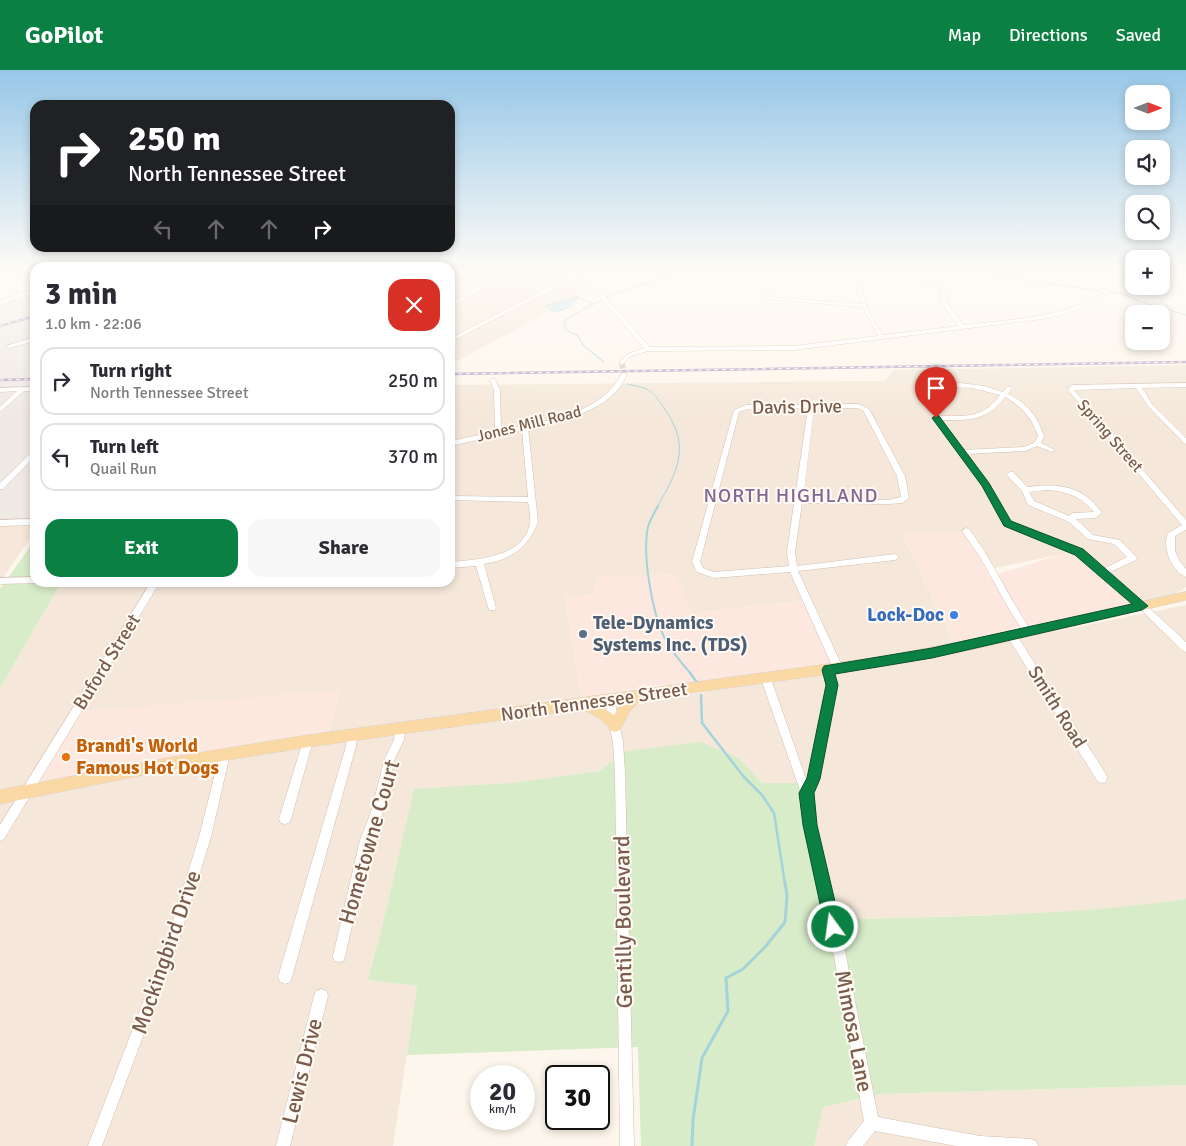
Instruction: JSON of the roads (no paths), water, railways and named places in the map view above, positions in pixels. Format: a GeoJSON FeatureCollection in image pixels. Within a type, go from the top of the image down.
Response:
{"type":"FeatureCollection","features":[{"type":"Feature","properties":{"kind":"main road","name":"North Tennessee Street"},"geometry":{"type":"LineString","coordinates":[[0,797],[225,754],[352,734],[766,679],[932,653],[1186,596]]}},
{"type":"Feature","properties":{"kind":"main road"},"geometry":{"type":"LineString","coordinates":[[580,703],[597,710],[615,724],[624,708],[638,695]]}},
{"type":"Feature","properties":{"kind":"street"},"geometry":{"type":"LineString","coordinates":[[456,337],[491,318]]}},
{"type":"Feature","properties":{"kind":"street"},"geometry":{"type":"LineString","coordinates":[[622,318],[648,349]]}},
{"type":"Feature","properties":{"kind":"street"},"geometry":{"type":"LineString","coordinates":[[871,318],[882,338]]}},
{"type":"Feature","properties":{"kind":"street"},"geometry":{"type":"LineString","coordinates":[[955,318],[962,328]]}},
{"type":"Feature","properties":{"kind":"street"},"geometry":{"type":"LineString","coordinates":[[622,364],[625,358],[631,354],[648,349],[794,348],[1031,318]]}},
{"type":"Feature","properties":{"kind":"street"},"geometry":{"type":"LineString","coordinates":[[9,346],[30,341]]}},
{"type":"Feature","properties":{"kind":"street","name":"Jones Mill Road"},"geometry":{"type":"LineString","coordinates":[[455,443],[556,420],[590,408],[609,395],[621,382],[624,374]]}},
{"type":"Feature","properties":{"kind":"street"},"geometry":{"type":"LineString","coordinates":[[493,380],[497,390],[498,433]]}},
{"type":"Feature","properties":{"kind":"street"},"geometry":{"type":"LineString","coordinates":[[963,452],[1025,449],[1037,444],[1041,436],[1038,427],[1018,402],[1004,395],[982,388],[962,385],[938,385],[925,388],[924,396],[936,418],[986,485],[1008,524],[1079,552],[1142,606],[1186,648]]}},
{"type":"Feature","properties":{"kind":"street","name":"Spring Street"},"geometry":{"type":"LineString","coordinates":[[1186,385],[1073,387],[1071,390],[1186,525]]}},
{"type":"Feature","properties":{"kind":"street"},"geometry":{"type":"LineString","coordinates":[[1138,386],[1150,405],[1186,442]]}},
{"type":"Feature","properties":{"kind":"street"},"geometry":{"type":"LineString","coordinates":[[936,418],[978,417],[987,414],[1009,388]]}},
{"type":"Feature","properties":{"kind":"street"},"geometry":{"type":"LineString","coordinates":[[0,410],[23,389]]}},
{"type":"Feature","properties":{"kind":"street"},"geometry":{"type":"LineString","coordinates":[[0,390],[30,389]]}},
{"type":"Feature","properties":{"kind":"street","name":"Davis Drive"},"geometry":{"type":"LineString","coordinates":[[800,501],[889,502],[903,500],[906,495],[901,476],[868,411],[858,406],[746,407],[736,411],[696,562],[700,570],[714,575],[793,569],[895,556]]}},
{"type":"Feature","properties":{"kind":"street"},"geometry":{"type":"LineString","coordinates":[[806,793],[814,779],[832,685],[833,669],[793,569],[791,552],[800,501],[811,407]]}},
{"type":"Feature","properties":{"kind":"street"},"geometry":{"type":"LineString","coordinates":[[455,564],[479,562],[514,552],[531,535],[534,522],[526,427]]}},
{"type":"Feature","properties":{"kind":"street"},"geometry":{"type":"LineString","coordinates":[[1037,444],[1052,450]]}},
{"type":"Feature","properties":{"kind":"street"},"geometry":{"type":"LineString","coordinates":[[0,486],[30,457]]}},
{"type":"Feature","properties":{"kind":"street"},"geometry":{"type":"LineString","coordinates":[[1010,474],[1025,490],[1031,503],[1072,520],[1091,538],[1117,542],[1133,558],[1102,572]]}},
{"type":"Feature","properties":{"kind":"street"},"geometry":{"type":"LineString","coordinates":[[1025,490],[1051,488],[1085,496],[1098,513],[1095,515],[1072,516],[1072,520]]}},
{"type":"Feature","properties":{"kind":"street"},"geometry":{"type":"LineString","coordinates":[[455,498],[532,500]]}},
{"type":"Feature","properties":{"kind":"street"},"geometry":{"type":"LineString","coordinates":[[0,523],[30,522]]}},
{"type":"Feature","properties":{"kind":"street"},"geometry":{"type":"LineString","coordinates":[[1186,525],[1171,536],[1169,542],[1176,562],[1186,574]]}},
{"type":"Feature","properties":{"kind":"street"},"geometry":{"type":"LineString","coordinates":[[966,531],[986,560],[1028,632]]}},
{"type":"Feature","properties":{"kind":"street"},"geometry":{"type":"LineString","coordinates":[[479,562],[492,608]]}},
{"type":"Feature","properties":{"kind":"street"},"geometry":{"type":"LineString","coordinates":[[0,581],[30,580]]}},
{"type":"Feature","properties":{"kind":"street","name":"Buford Street"},"geometry":{"type":"LineString","coordinates":[[0,835],[153,587]]}},
{"type":"Feature","properties":{"kind":"street","name":"Smith Road"},"geometry":{"type":"LineString","coordinates":[[1012,636],[1102,778]]}},
{"type":"Feature","properties":{"kind":"street","name":"Mimosa Lane"},"geometry":{"type":"LineString","coordinates":[[766,679],[806,793],[810,825],[840,956],[872,1123]]}},
{"type":"Feature","properties":{"kind":"street","name":"Gentilly Boulevard"},"geometry":{"type":"LineString","coordinates":[[610,699],[615,724],[620,773],[627,1146]]}},
{"type":"Feature","properties":{"kind":"street","name":"Hometowne Court"},"geometry":{"type":"LineString","coordinates":[[339,956],[366,840],[376,815],[390,758],[399,740],[400,728]]}},
{"type":"Feature","properties":{"kind":"street"},"geometry":{"type":"LineString","coordinates":[[286,977],[351,746],[352,734]]}},
{"type":"Feature","properties":{"kind":"street"},"geometry":{"type":"LineString","coordinates":[[285,819],[308,741]]}},
{"type":"Feature","properties":{"kind":"street","name":"Mockingbird Drive"},"geometry":{"type":"LineString","coordinates":[[94,1146],[174,937],[205,837],[225,754]]}},
{"type":"Feature","properties":{"kind":"street","name":"Lewis Drive"},"geometry":{"type":"LineString","coordinates":[[283,1146],[321,996]]}},
{"type":"Feature","properties":{"kind":"street"},"geometry":{"type":"LineString","coordinates":[[853,1146],[872,1123],[981,1144],[1031,1146]]}},
{"type":"Feature","properties":{"kind":"waterway"},"geometry":{"type":"LineString","coordinates":[[569,318],[564,321],[566,330],[578,336],[584,346],[604,362]]}},
{"type":"Feature","properties":{"kind":"waterway"},"geometry":{"type":"LineString","coordinates":[[627,384],[647,389],[658,399],[674,424],[678,436],[678,460],[675,471],[657,507]]}},
{"type":"Feature","properties":{"kind":"waterway"},"geometry":{"type":"LineString","coordinates":[[658,506],[649,524],[646,539],[649,583],[656,613],[666,642],[691,674]]}},
{"type":"Feature","properties":{"kind":"waterway"},"geometry":{"type":"LineString","coordinates":[[690,673],[696,681]]}},
{"type":"Feature","properties":{"kind":"waterway"},"geometry":{"type":"LineString","coordinates":[[701,695],[702,723],[744,777],[762,795],[774,813],[785,884]]}},
{"type":"Feature","properties":{"kind":"waterway"},"geometry":{"type":"LineString","coordinates":[[692,1146],[693,1120],[702,1058],[728,1011],[726,978],[743,969],[766,946],[785,922],[787,896],[785,882]]}},
{"type":"Feature","properties":{"kind":"tunnel"},"geometry":{"type":"LineString","coordinates":[[622,363],[624,374]]}},
{"type":"Feature","properties":{"kind":"railway"},"geometry":{"type":"LineString","coordinates":[[0,326],[27,318]]}},
{"type":"Feature","properties":{"kind":"railway"},"geometry":{"type":"LineString","coordinates":[[455,374],[1186,362]]}},
{"type":"Feature","properties":{"kind":"railway"},"geometry":{"type":"LineString","coordinates":[[0,380],[30,379]]}},
{"type":"Feature","properties":{"kind":"place","name":"Lock-Doc"},"geometry":{"type":"Point","coordinates":[954,615]}},
{"type":"Feature","properties":{"kind":"place","name":"Tele-Dynamics Systems Inc. (TDS)"},"geometry":{"type":"Point","coordinates":[583,634]}},
{"type":"Feature","properties":{"kind":"place","name":"Brandi's World Famous Hot Dogs"},"geometry":{"type":"Point","coordinates":[66,757]}},
{"type":"Feature","properties":{"kind":"district","name":"NORTH HIGHLAND"},"geometry":{"type":"Point","coordinates":[791,495]}}]}
